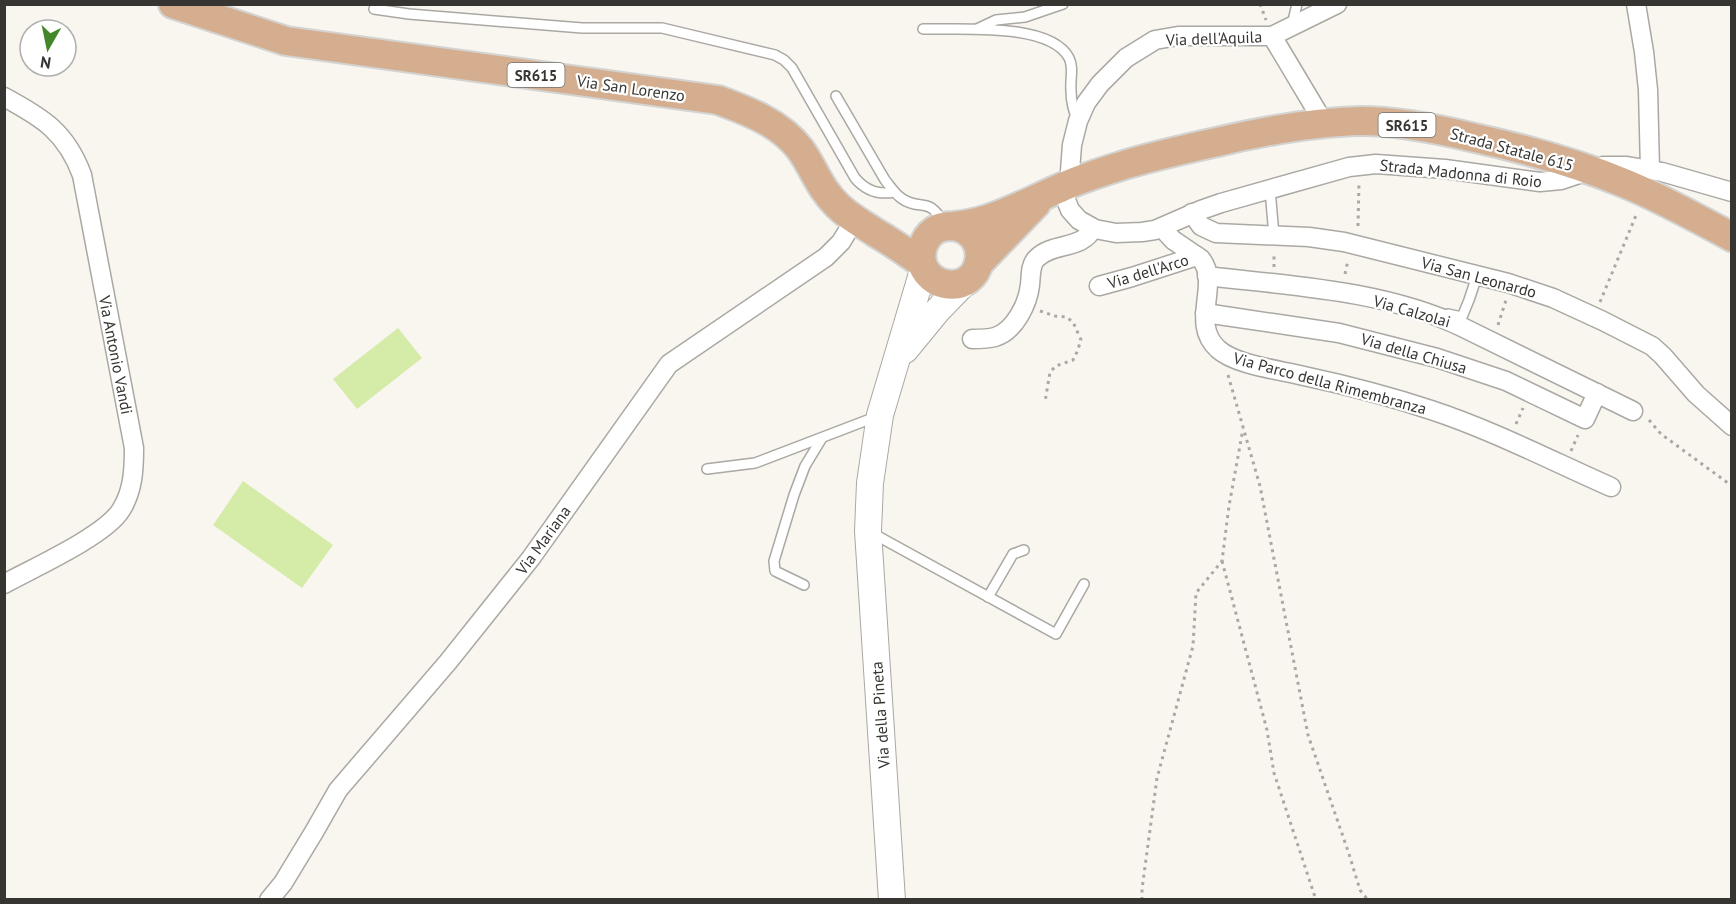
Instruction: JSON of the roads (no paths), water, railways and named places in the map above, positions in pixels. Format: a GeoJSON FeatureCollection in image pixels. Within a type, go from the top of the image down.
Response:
{"type":"FeatureCollection","features":[{"type":"Feature","properties":{"kind":"main road","name":"Via San Lorenzo"},"geometry":{"type":"LineString","coordinates":[[173,4],[286,41],[718,100],[746,110],[786,135],[800,150],[821,188],[839,207],[923,265]]}},
{"type":"Feature","properties":{"kind":"main road","name":"Strada Statale 615"},"geometry":{"type":"LineString","coordinates":[[1059,188],[1159,155],[1264,132],[1324,123],[1375,122],[1441,130],[1523,149],[1590,170],[1648,181],[1731,237]]}},
{"type":"Feature","properties":{"kind":"main road","name":"SR615"},"geometry":{"type":"LineString","coordinates":[[947,227],[992,217],[1059,188]]}},
{"type":"Feature","properties":{"kind":"main road","name":"SR615"},"geometry":{"type":"LineString","coordinates":[[923,265],[932,278],[940,283],[954,285],[973,272],[1059,188]]}},
{"type":"Feature","properties":{"kind":"main road","name":"Via San Lorenzo"},"geometry":{"type":"LineString","coordinates":[[860,223],[877,230],[898,234],[947,227]]}},
{"type":"Feature","properties":{"kind":"main road"},"geometry":{"type":"LineString","coordinates":[[923,265],[922,250],[930,234],[947,227],[963,228],[974,237],[980,249],[973,272]]}},
{"type":"Feature","properties":{"kind":"main road","name":"Via della Pineta"},"geometry":{"type":"LineString","coordinates":[[892,900],[868,531],[870,483],[880,416],[923,265]]}},
{"type":"Feature","properties":{"kind":"main road","name":"Via della Pineta"},"geometry":{"type":"LineString","coordinates":[[891,377],[910,344],[973,272]]}},
{"type":"Feature","properties":{"kind":"street","name":"Via dell'Aquila"},"geometry":{"type":"LineString","coordinates":[[1059,188],[1078,121],[1086,103],[1100,84],[1126,58],[1155,40],[1178,36],[1272,36],[1337,4]]}},
{"type":"Feature","properties":{"kind":"street"},"geometry":{"type":"LineString","coordinates":[[1636,4],[1648,90],[1648,181],[1731,192]]}},
{"type":"Feature","properties":{"kind":"street","name":"Via dell'Aquila"},"geometry":{"type":"LineString","coordinates":[[1272,36],[1324,123]]}},
{"type":"Feature","properties":{"kind":"street","name":"Via Antonio Vandi"},"geometry":{"type":"LineString","coordinates":[[4,97],[33,112],[51,126],[66,142],[76,158],[82,175],[134,448],[134,470],[130,492],[121,512],[105,527],[84,541],[4,584]]}},
{"type":"Feature","properties":{"kind":"street","name":"Strada Madonna di Roio"},"geometry":{"type":"LineString","coordinates":[[1093,228],[1110,232],[1146,232],[1162,228],[1192,213],[1221,203],[1359,165],[1428,167],[1535,182],[1561,180],[1590,170]]}},
{"type":"Feature","properties":{"kind":"street"},"geometry":{"type":"LineString","coordinates":[[972,339],[1001,335],[1018,317],[1027,301],[1032,268],[1037,258],[1086,239],[1093,228],[1079,220],[1070,210],[1059,188]]}},
{"type":"Feature","properties":{"kind":"street","name":"Via San Leonardo"},"geometry":{"type":"LineString","coordinates":[[1192,213],[1201,226],[1216,233],[1320,238],[1358,245],[1543,294],[1594,316],[1656,350],[1664,356],[1696,394],[1731,426]]}},
{"type":"Feature","properties":{"kind":"street","name":"Via Mariana"},"geometry":{"type":"LineString","coordinates":[[269,900],[283,883],[338,790],[448,662],[531,558],[669,364],[826,257],[860,223]]}},
{"type":"Feature","properties":{"kind":"street","name":"Via Parco della Rimembranza"},"geometry":{"type":"LineString","coordinates":[[1162,228],[1173,240],[1203,262],[1207,276],[1205,327],[1208,337],[1226,356],[1432,410],[1611,487]]}},
{"type":"Feature","properties":{"kind":"street","name":"Via dell'Arco"},"geometry":{"type":"LineString","coordinates":[[1099,286],[1197,256]]}},
{"type":"Feature","properties":{"kind":"street","name":"Via Calzolai"},"geometry":{"type":"LineString","coordinates":[[1207,276],[1352,294],[1434,315],[1634,411]]}},
{"type":"Feature","properties":{"kind":"street","name":"Via della Chiusa"},"geometry":{"type":"LineString","coordinates":[[1205,313],[1364,338],[1498,378],[1584,419],[1597,393]]}},
{"type":"Feature","properties":{"kind":"lane"},"geometry":{"type":"LineString","coordinates":[[975,30],[996,20],[1025,17],[1064,4]]}},
{"type":"Feature","properties":{"kind":"lane"},"geometry":{"type":"LineString","coordinates":[[1292,27],[1297,4]]}},
{"type":"Feature","properties":{"kind":"lane"},"geometry":{"type":"LineString","coordinates":[[374,9],[582,28],[662,28],[775,55],[792,68],[855,178],[862,186],[875,192],[894,192]]}},
{"type":"Feature","properties":{"kind":"lane"},"geometry":{"type":"LineString","coordinates":[[923,29],[1020,32],[1042,37],[1058,45],[1069,58],[1072,72],[1073,110],[1078,121]]}},
{"type":"Feature","properties":{"kind":"lane"},"geometry":{"type":"LineString","coordinates":[[836,96],[894,192],[902,199],[936,210],[947,227]]}},
{"type":"Feature","properties":{"kind":"lane"},"geometry":{"type":"LineString","coordinates":[[1270,189],[1274,236]]}},
{"type":"Feature","properties":{"kind":"lane"},"geometry":{"type":"LineString","coordinates":[[1434,315],[1441,313],[1462,316],[1477,276]]}},
{"type":"Feature","properties":{"kind":"lane"},"geometry":{"type":"LineString","coordinates":[[707,469],[755,463],[880,416]]}},
{"type":"Feature","properties":{"kind":"lane"},"geometry":{"type":"LineString","coordinates":[[804,585],[775,572],[774,561],[798,486],[822,438]]}},
{"type":"Feature","properties":{"kind":"lane"},"geometry":{"type":"LineString","coordinates":[[868,531],[1056,634],[1084,584]]}},
{"type":"Feature","properties":{"kind":"lane"},"geometry":{"type":"LineString","coordinates":[[988,597],[1013,554],[1024,549]]}}]}
